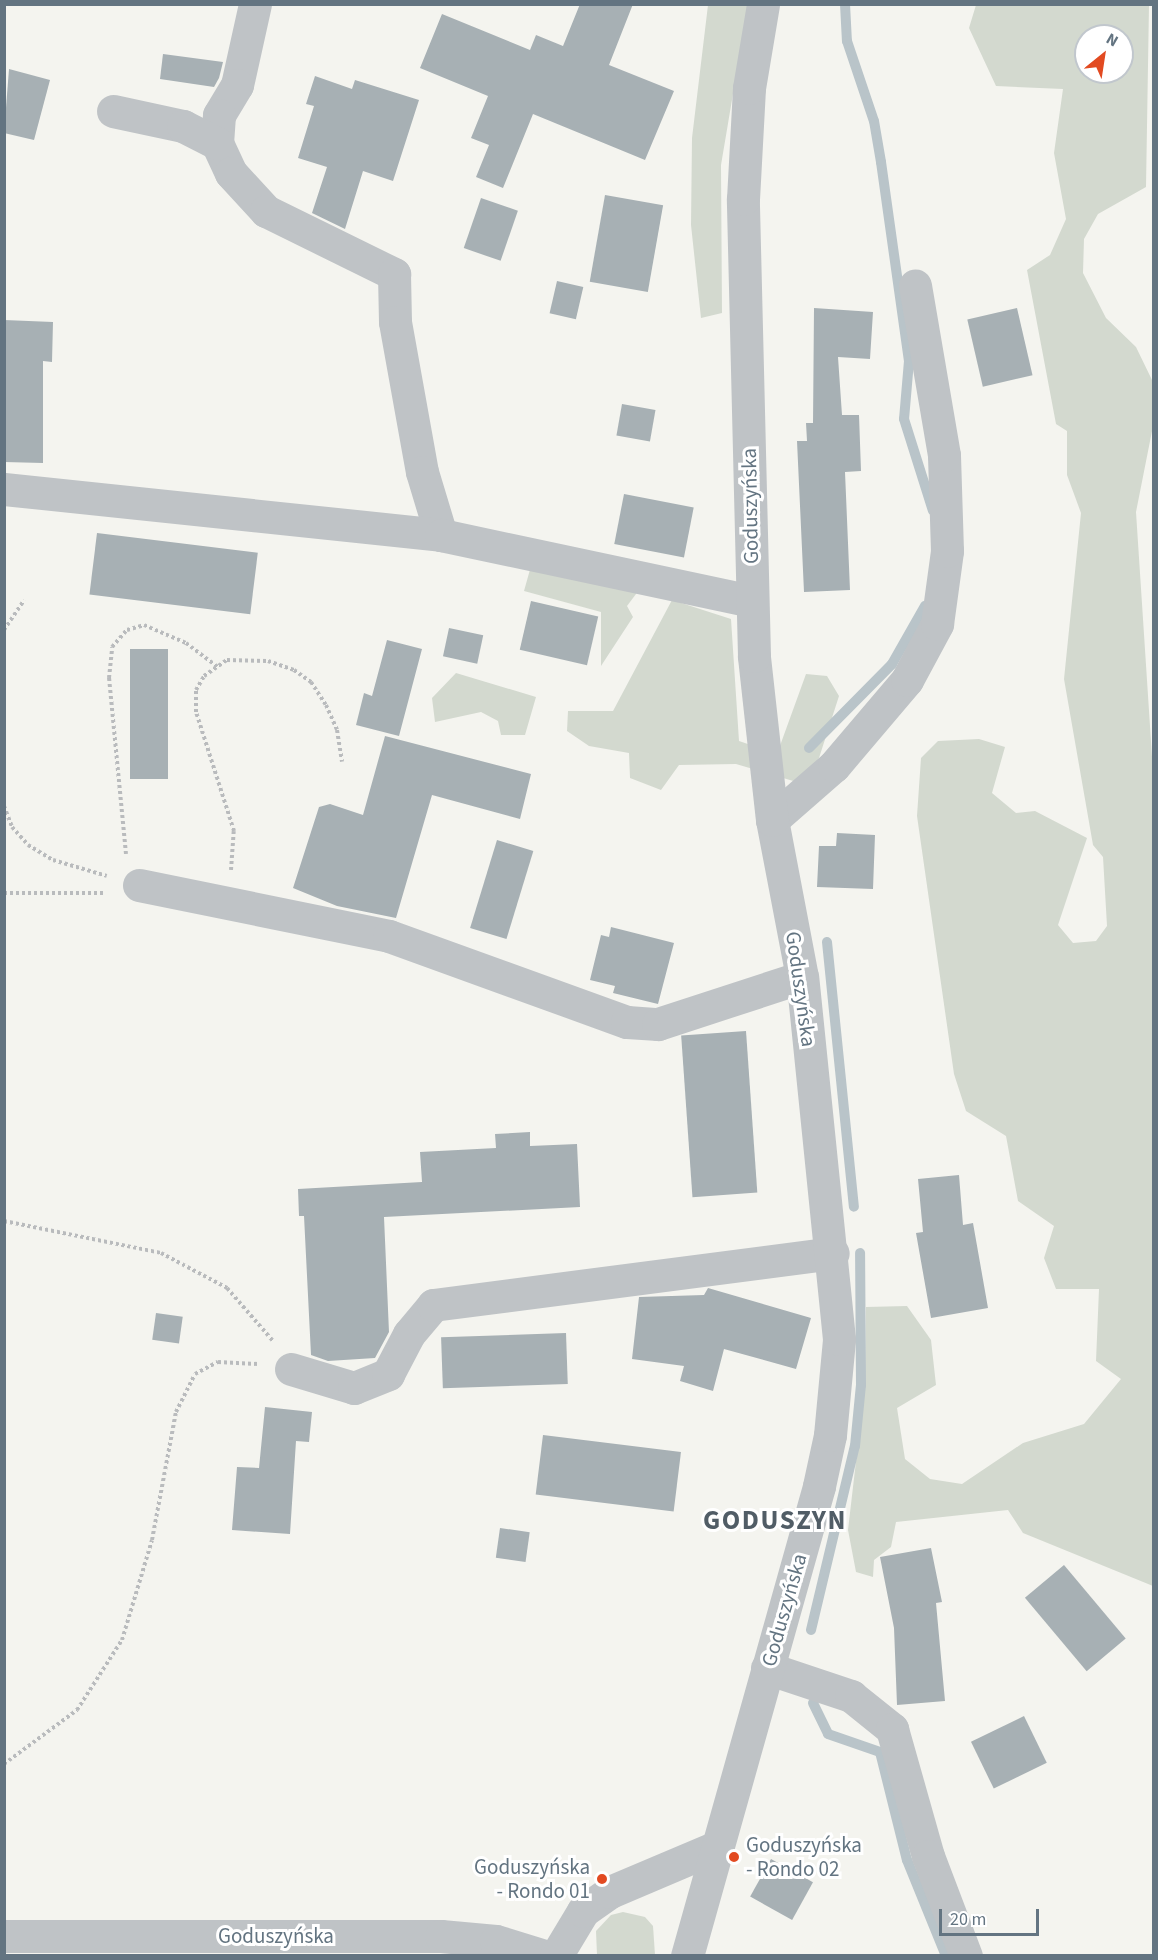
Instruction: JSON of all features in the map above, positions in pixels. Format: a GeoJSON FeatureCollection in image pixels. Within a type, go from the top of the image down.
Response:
{"type":"FeatureCollection","features":[{"type":"Feature","properties":{"kind":"street"},"geometry":{"type":"LineString","coordinates":[[255,4],[237,85],[219,115],[217,143],[231,173],[266,211],[394,274],[395,322],[422,472],[441,535]]}},
{"type":"Feature","properties":{"kind":"street","name":"Goduszyńska"},"geometry":{"type":"LineString","coordinates":[[687,1956],[830,1435],[839,1339],[833,1253],[802,977],[772,820],[752,601],[742,199],[749,88],[763,4]]}},
{"type":"Feature","properties":{"kind":"street"},"geometry":{"type":"LineString","coordinates":[[113,111],[183,126],[217,143]]}},
{"type":"Feature","properties":{"kind":"street"},"geometry":{"type":"LineString","coordinates":[[772,820],[834,766],[907,680],[938,624],[947,551],[944,454],[915,285]]}},
{"type":"Feature","properties":{"kind":"street"},"geometry":{"type":"LineString","coordinates":[[4,489],[441,535],[752,601]]}},
{"type":"Feature","properties":{"kind":"street"},"geometry":{"type":"LineString","coordinates":[[139,885],[228,900],[389,936],[627,1022],[658,1024],[802,977]]}},
{"type":"Feature","properties":{"kind":"street"},"geometry":{"type":"LineString","coordinates":[[291,1369],[354,1388],[387,1374],[409,1334],[433,1305],[833,1253]]}},
{"type":"Feature","properties":{"kind":"street"},"geometry":{"type":"LineString","coordinates":[[767,1668],[851,1696],[892,1729],[928,1856],[966,1956]]}},
{"type":"Feature","properties":{"kind":"street"},"geometry":{"type":"LineString","coordinates":[[556,1956],[583,1911],[610,1892],[716,1847]]}},
{"type":"Feature","properties":{"kind":"street","name":"Goduszyńska"},"geometry":{"type":"LineString","coordinates":[[4,1936],[441,1936],[496,1941],[545,1956]]}},
{"type":"Feature","properties":{"kind":"path"},"geometry":{"type":"LineString","coordinates":[[4,630],[24,600]]}},
{"type":"Feature","properties":{"kind":"path"},"geometry":{"type":"LineString","coordinates":[[139,885],[125,851],[109,678],[112,647],[127,630],[144,625],[186,643],[218,667]]}},
{"type":"Feature","properties":{"kind":"path"},"geometry":{"type":"LineString","coordinates":[[228,900],[234,831],[195,712],[196,690],[227,660],[268,661],[310,682],[337,730],[342,762]]}},
{"type":"Feature","properties":{"kind":"path"},"geometry":{"type":"LineString","coordinates":[[4,806],[12,827],[28,845],[53,860],[139,885]]}},
{"type":"Feature","properties":{"kind":"path"},"geometry":{"type":"LineString","coordinates":[[4,893],[112,893],[139,885]]}},
{"type":"Feature","properties":{"kind":"path"},"geometry":{"type":"LineString","coordinates":[[4,1221],[161,1253],[227,1288],[262,1323],[291,1369]]}},
{"type":"Feature","properties":{"kind":"path"},"geometry":{"type":"LineString","coordinates":[[4,1764],[76,1710],[122,1640],[152,1540],[176,1412],[195,1374],[218,1362],[291,1369]]}},
{"type":"Feature","properties":{"kind":"shaded area"},"geometry":{"type":"Polygon","coordinates":[[[708,5],[748,5],[721,165],[722,313],[701,318],[691,225],[692,138],[708,5]]]}},
{"type":"Feature","properties":{"kind":"shaded area"},"geometry":{"type":"Polygon","coordinates":[[[976,5],[1149,5],[1146,187],[1098,214],[1084,239],[1083,273],[1106,318],[1136,347],[1152,380],[1153,426],[1136,512],[1154,787],[1153,1586],[1023,1533],[1008,1510],[896,1522],[891,1547],[874,1560],[873,1577],[856,1572],[848,1530],[865,1384],[866,1307],[907,1306],[931,1340],[936,1385],[897,1408],[905,1459],[930,1479],[962,1484],[1023,1443],[1084,1424],[1121,1379],[1096,1361],[1099,1289],[1056,1289],[1044,1258],[1054,1226],[1018,1201],[1006,1136],[966,1111],[954,1074],[917,816],[921,758],[938,741],[979,739],[1005,747],[992,793],[1016,813],[1035,811],[1087,838],[1058,925],[1073,943],[1096,941],[1107,926],[1103,857],[1093,845],[1064,679],[1081,513],[1067,475],[1067,431],[1056,424],[1027,270],[1050,255],[1066,219],[1054,153],[1063,89],[996,86],[969,28],[976,5]]]}},
{"type":"Feature","properties":{"kind":"shaded area"},"geometry":{"type":"Polygon","coordinates":[[[531,566],[639,590],[627,606],[633,617],[601,666],[601,612],[524,591],[531,566]]]}},
{"type":"Feature","properties":{"kind":"shaded area"},"geometry":{"type":"Polygon","coordinates":[[[672,600],[731,619],[739,741],[777,754],[806,674],[827,676],[839,696],[819,758],[800,783],[736,764],[679,765],[661,790],[630,778],[629,753],[589,746],[567,731],[568,711],[613,711],[672,600]]]}},
{"type":"Feature","properties":{"kind":"shaded area"},"geometry":{"type":"Polygon","coordinates":[[[456,673],[536,697],[525,735],[501,735],[498,721],[481,712],[435,722],[432,698],[456,673]]]}},
{"type":"Feature","properties":{"kind":"shaded area"},"geometry":{"type":"Polygon","coordinates":[[[623,1912],[645,1917],[653,1926],[655,1955],[597,1955],[596,1931],[611,1915],[623,1912]]]}},
{"type":"Feature","properties":{"kind":"building"},"geometry":{"type":"Polygon","coordinates":[[[580,4],[633,4],[609,65],[674,91],[645,160],[533,114],[503,188],[476,177],[489,145],[471,138],[488,96],[420,68],[442,14],[530,50],[536,35],[563,46],[580,4]]]}},
{"type":"Feature","properties":{"kind":"building"},"geometry":{"type":"Polygon","coordinates":[[[163,54],[223,62],[219,78],[214,87],[160,79],[163,54]]]}},
{"type":"Feature","properties":{"kind":"building"},"geometry":{"type":"Polygon","coordinates":[[[9,69],[50,80],[34,140],[4,133],[9,69]]]}},
{"type":"Feature","properties":{"kind":"building"},"geometry":{"type":"Polygon","coordinates":[[[315,76],[352,89],[355,80],[419,100],[393,181],[363,171],[345,229],[312,213],[327,167],[298,158],[314,106],[306,104],[315,76]]]}},
{"type":"Feature","properties":{"kind":"building"},"geometry":{"type":"Polygon","coordinates":[[[605,195],[663,205],[648,292],[590,282],[605,195]]]}},
{"type":"Feature","properties":{"kind":"building"},"geometry":{"type":"Polygon","coordinates":[[[481,198],[518,211],[501,261],[464,248],[481,198]]]}},
{"type":"Feature","properties":{"kind":"building"},"geometry":{"type":"Polygon","coordinates":[[[557,281],[583,287],[576,319],[550,313],[557,281]]]}},
{"type":"Feature","properties":{"kind":"building"},"geometry":{"type":"Polygon","coordinates":[[[814,308],[873,312],[870,359],[838,357],[842,415],[859,415],[861,471],[845,472],[850,590],[804,592],[797,441],[807,441],[806,423],[813,423],[814,308]]]}},
{"type":"Feature","properties":{"kind":"building"},"geometry":{"type":"Polygon","coordinates":[[[1017,308],[1033,375],[983,387],[967,319],[1017,308]]]}},
{"type":"Feature","properties":{"kind":"building"},"geometry":{"type":"Polygon","coordinates":[[[4,320],[53,322],[52,362],[43,361],[43,463],[4,462],[4,320]]]}},
{"type":"Feature","properties":{"kind":"building"},"geometry":{"type":"Polygon","coordinates":[[[622,404],[655,410],[650,441],[616,436],[622,404]]]}},
{"type":"Feature","properties":{"kind":"building"},"geometry":{"type":"Polygon","coordinates":[[[624,494],[694,508],[684,558],[614,544],[624,494]]]}},
{"type":"Feature","properties":{"kind":"building"},"geometry":{"type":"Polygon","coordinates":[[[97,533],[258,553],[250,614],[89,595],[97,533]]]}},
{"type":"Feature","properties":{"kind":"building"},"geometry":{"type":"Polygon","coordinates":[[[531,601],[598,617],[587,665],[520,650],[531,601]]]}},
{"type":"Feature","properties":{"kind":"building"},"geometry":{"type":"Polygon","coordinates":[[[449,628],[483,635],[477,664],[443,656],[449,628]]]}},
{"type":"Feature","properties":{"kind":"building"},"geometry":{"type":"Polygon","coordinates":[[[387,640],[422,649],[399,736],[356,725],[364,693],[372,696],[387,640]]]}},
{"type":"Feature","properties":{"kind":"building"},"geometry":{"type":"Polygon","coordinates":[[[130,649],[168,649],[168,779],[130,779],[130,649]]]}},
{"type":"Feature","properties":{"kind":"building"},"geometry":{"type":"Polygon","coordinates":[[[385,736],[531,774],[520,819],[432,795],[396,918],[337,906],[293,888],[319,807],[330,804],[363,815],[385,736]]]}},
{"type":"Feature","properties":{"kind":"building"},"geometry":{"type":"Polygon","coordinates":[[[837,833],[875,835],[873,889],[817,887],[819,846],[836,846],[837,833]]]}},
{"type":"Feature","properties":{"kind":"building"},"geometry":{"type":"Polygon","coordinates":[[[497,840],[533,851],[506,939],[470,928],[497,840]]]}},
{"type":"Feature","properties":{"kind":"building"},"geometry":{"type":"Polygon","coordinates":[[[611,927],[674,943],[658,1004],[613,993],[615,986],[590,980],[601,935],[609,937],[611,927]]]}},
{"type":"Feature","properties":{"kind":"building"},"geometry":{"type":"Polygon","coordinates":[[[746,1031],[757,1193],[692,1197],[681,1036],[746,1031]]]}},
{"type":"Feature","properties":{"kind":"building"},"geometry":{"type":"Polygon","coordinates":[[[530,1132],[530,1146],[577,1144],[580,1207],[384,1217],[389,1332],[375,1358],[328,1361],[311,1355],[304,1216],[299,1216],[298,1189],[422,1182],[420,1152],[496,1148],[495,1134],[530,1132]]]}},
{"type":"Feature","properties":{"kind":"building"},"geometry":{"type":"Polygon","coordinates":[[[959,1175],[963,1225],[973,1223],[988,1308],[931,1318],[916,1233],[923,1232],[918,1179],[959,1175]]]}},
{"type":"Feature","properties":{"kind":"building"},"geometry":{"type":"Polygon","coordinates":[[[708,1288],[811,1318],[796,1369],[724,1349],[713,1391],[680,1381],[684,1366],[632,1359],[639,1297],[704,1295],[708,1288]]]}},
{"type":"Feature","properties":{"kind":"building"},"geometry":{"type":"Polygon","coordinates":[[[156,1313],[183,1317],[179,1343],[152,1340],[156,1313]]]}},
{"type":"Feature","properties":{"kind":"building"},"geometry":{"type":"Polygon","coordinates":[[[566,1333],[568,1384],[443,1388],[441,1337],[566,1333]]]}},
{"type":"Feature","properties":{"kind":"building"},"geometry":{"type":"Polygon","coordinates":[[[265,1407],[312,1412],[309,1442],[296,1441],[290,1534],[232,1530],[237,1467],[259,1468],[265,1407]]]}},
{"type":"Feature","properties":{"kind":"building"},"geometry":{"type":"Polygon","coordinates":[[[543,1435],[681,1452],[674,1511],[536,1495],[543,1435]]]}},
{"type":"Feature","properties":{"kind":"building"},"geometry":{"type":"Polygon","coordinates":[[[500,1528],[530,1532],[526,1562],[496,1558],[500,1528]]]}},
{"type":"Feature","properties":{"kind":"building"},"geometry":{"type":"Polygon","coordinates":[[[931,1548],[942,1602],[936,1603],[945,1701],[897,1705],[894,1628],[880,1557],[931,1548]]]}},
{"type":"Feature","properties":{"kind":"building"},"geometry":{"type":"Polygon","coordinates":[[[1064,1565],[1126,1639],[1087,1671],[1025,1598],[1064,1565]]]}},
{"type":"Feature","properties":{"kind":"building"},"geometry":{"type":"Polygon","coordinates":[[[1024,1716],[1047,1763],[994,1789],[971,1742],[1024,1716]]]}},
{"type":"Feature","properties":{"kind":"building"},"geometry":{"type":"Polygon","coordinates":[[[771,1859],[813,1882],[792,1920],[750,1897],[771,1859]]]}},
{"type":"Feature","properties":{"kind":"waterway"},"geometry":{"type":"LineString","coordinates":[[845,4],[847,41],[874,121],[881,162],[909,361],[904,419],[933,511]]}},
{"type":"Feature","properties":{"kind":"waterway"},"geometry":{"type":"LineString","coordinates":[[809,748],[892,664],[925,606]]}},
{"type":"Feature","properties":{"kind":"waterway"},"geometry":{"type":"LineString","coordinates":[[827,942],[854,1207]]}},
{"type":"Feature","properties":{"kind":"waterway"},"geometry":{"type":"LineString","coordinates":[[811,1630],[855,1446],[861,1385],[860,1253]]}},
{"type":"Feature","properties":{"kind":"waterway"},"geometry":{"type":"LineString","coordinates":[[813,1703],[828,1734],[880,1752],[907,1860],[946,1956]]}},
{"type":"Feature","properties":{"kind":"place","name":"Goduszyńska - Rondo 02"},"geometry":{"type":"Point","coordinates":[734,1857]}},
{"type":"Feature","properties":{"kind":"place","name":"Goduszyńska - Rondo 01"},"geometry":{"type":"Point","coordinates":[602,1879]}},
{"type":"Feature","properties":{"kind":"district","name":"GODUSZYN"},"geometry":{"type":"Point","coordinates":[775,1521]}}]}
